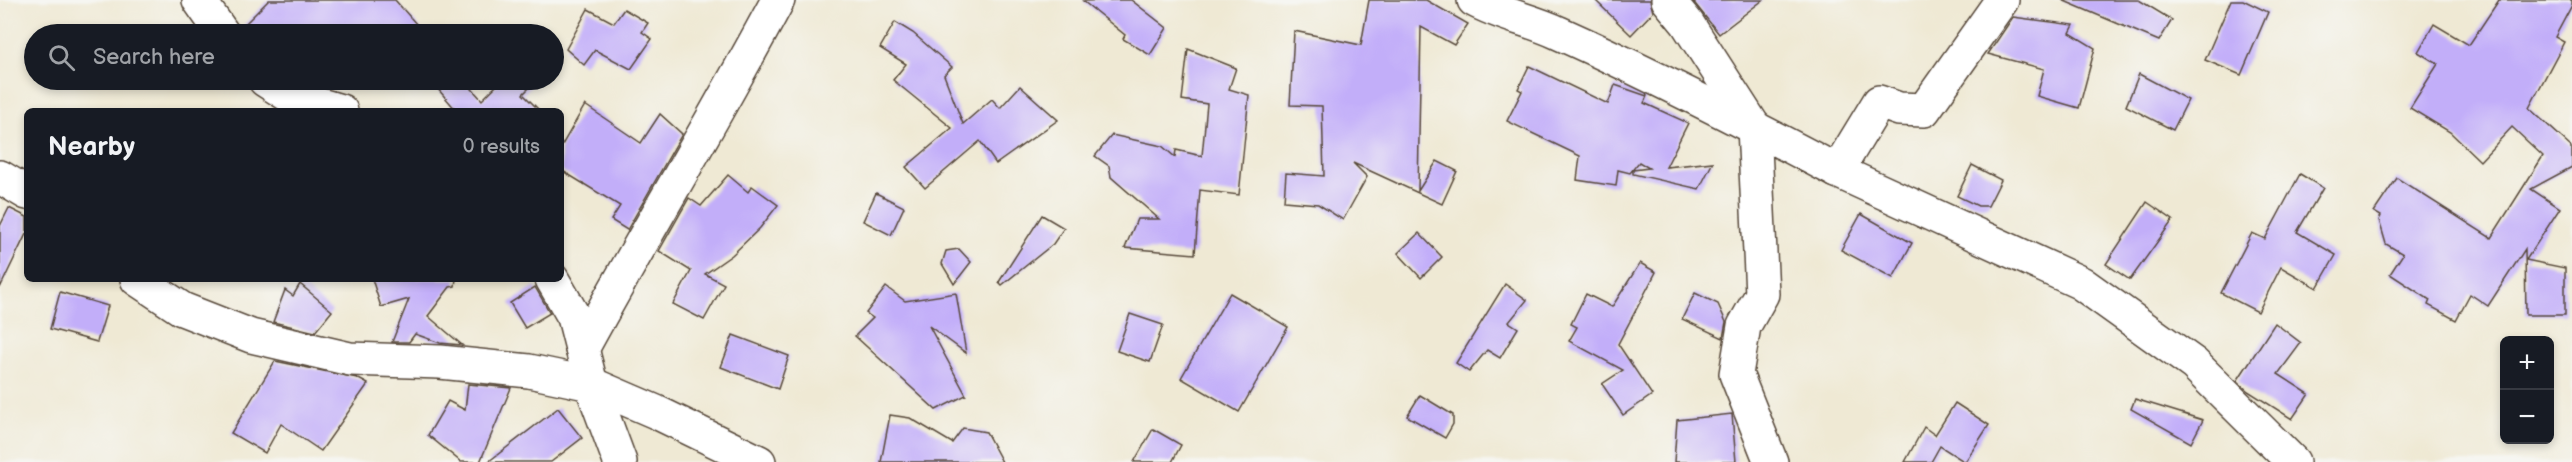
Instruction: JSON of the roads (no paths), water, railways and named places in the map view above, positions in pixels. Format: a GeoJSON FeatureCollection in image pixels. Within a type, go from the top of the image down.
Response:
{"type":"FeatureCollection","features":[{"type":"Feature","properties":{"kind":"street"},"geometry":{"type":"LineString","coordinates":[[199,0],[216,24]]}},
{"type":"Feature","properties":{"kind":"street"},"geometry":{"type":"LineString","coordinates":[[582,349],[638,246],[725,100],[778,0]]}},
{"type":"Feature","properties":{"kind":"street"},"geometry":{"type":"LineString","coordinates":[[1474,0],[1487,7],[1557,32],[1754,127],[1837,171],[2080,283],[2194,364],[2293,462]]}},
{"type":"Feature","properties":{"kind":"street"},"geometry":{"type":"LineString","coordinates":[[1668,0],[1687,23],[1754,127],[1762,294],[1744,326],[1736,374],[1771,462]]}},
{"type":"Feature","properties":{"kind":"street"},"geometry":{"type":"LineString","coordinates":[[1837,171],[1879,102],[1899,109],[1924,110],[2002,0]]}},
{"type":"Feature","properties":{"kind":"street"},"geometry":{"type":"LineString","coordinates":[[281,90],[290,96],[331,108]]}},
{"type":"Feature","properties":{"kind":"street"},"geometry":{"type":"LineString","coordinates":[[0,177],[24,192]]}},
{"type":"Feature","properties":{"kind":"street"},"geometry":{"type":"LineString","coordinates":[[142,282],[182,309],[251,336],[350,359],[440,362],[529,372],[591,384],[656,412],[759,462]]}},
{"type":"Feature","properties":{"kind":"street"},"geometry":{"type":"LineString","coordinates":[[554,282],[574,317],[591,384],[620,462]]}}]}
